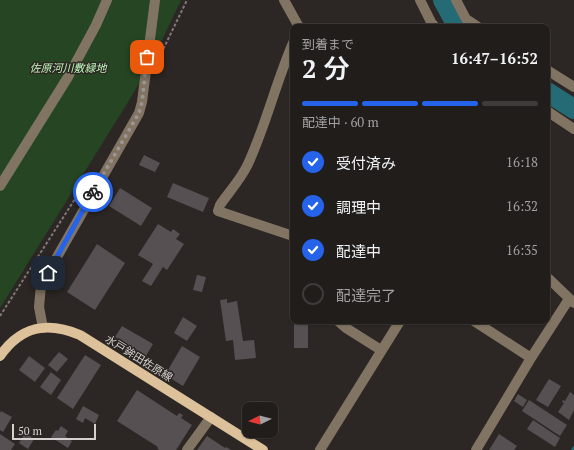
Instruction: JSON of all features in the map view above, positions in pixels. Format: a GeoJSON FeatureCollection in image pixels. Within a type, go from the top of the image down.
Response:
{"type":"FeatureCollection","features":[{"type":"Feature","properties":{"kind":"main road","name":"水戸鉾田佐原線"},"geometry":{"type":"LineString","coordinates":[[0,356],[6,346],[17,337],[33,329],[43,328],[68,330],[80,335],[263,450]]}},
{"type":"Feature","properties":{"kind":"street"},"geometry":{"type":"LineString","coordinates":[[0,186],[68,77],[96,26],[107,0]]}},
{"type":"Feature","properties":{"kind":"street"},"geometry":{"type":"LineString","coordinates":[[43,328],[39,307],[41,285],[139,113],[142,102],[155,0]]}},
{"type":"Feature","properties":{"kind":"street"},"geometry":{"type":"LineString","coordinates":[[284,0],[297,24]]}},
{"type":"Feature","properties":{"kind":"street"},"geometry":{"type":"LineString","coordinates":[[420,0],[433,24]]}},
{"type":"Feature","properties":{"kind":"street"},"geometry":{"type":"LineString","coordinates":[[456,0],[466,19],[474,24]]}},
{"type":"Feature","properties":{"kind":"street"},"geometry":{"type":"LineString","coordinates":[[290,49],[247,166],[220,205],[218,211],[290,235]]}},
{"type":"Feature","properties":{"kind":"street"},"geometry":{"type":"LineString","coordinates":[[550,72],[574,87]]}},
{"type":"Feature","properties":{"kind":"street"},"geometry":{"type":"LineString","coordinates":[[550,113],[574,129]]}},
{"type":"Feature","properties":{"kind":"street"},"geometry":{"type":"LineString","coordinates":[[476,450],[531,358],[572,301],[550,280]]}},
{"type":"Feature","properties":{"kind":"street"},"geometry":{"type":"LineString","coordinates":[[341,324],[381,350]]}},
{"type":"Feature","properties":{"kind":"street"},"geometry":{"type":"LineString","coordinates":[[320,450],[398,324]]}},
{"type":"Feature","properties":{"kind":"street"},"geometry":{"type":"LineString","coordinates":[[479,324],[531,358]]}},
{"type":"Feature","properties":{"kind":"street"},"geometry":{"type":"LineString","coordinates":[[187,450],[211,417]]}},
{"type":"Feature","properties":{"kind":"path"},"geometry":{"type":"LineString","coordinates":[[157,63],[187,0]]}},
{"type":"Feature","properties":{"kind":"path"},"geometry":{"type":"LineString","coordinates":[[0,316],[94,170]]}},
{"type":"Feature","properties":{"kind":"green space","name":"佐原河川敷緑地"},"geometry":{"type":"Polygon","coordinates":[[[0,0],[181,0],[153,59],[128,102],[0,308],[0,0]]]}},
{"type":"Feature","properties":{"kind":"building"},"geometry":{"type":"Polygon","coordinates":[[[144,155],[160,163],[155,172],[139,165],[144,155]]]}},
{"type":"Feature","properties":{"kind":"building"},"geometry":{"type":"Polygon","coordinates":[[[173,183],[209,198],[203,212],[167,197],[173,183]]]}},
{"type":"Feature","properties":{"kind":"building"},"geometry":{"type":"Polygon","coordinates":[[[120,188],[152,208],[141,226],[109,206],[120,188]]]}},
{"type":"Feature","properties":{"kind":"building"},"geometry":{"type":"Polygon","coordinates":[[[158,224],[171,232],[173,229],[180,234],[176,239],[184,244],[167,270],[163,267],[151,286],[142,281],[153,264],[138,255],[158,224]]]}},
{"type":"Feature","properties":{"kind":"building"},"geometry":{"type":"Polygon","coordinates":[[[97,244],[125,263],[95,310],[67,292],[97,244]]]}},
{"type":"Feature","properties":{"kind":"building"},"geometry":{"type":"Polygon","coordinates":[[[197,275],[206,277],[202,292],[193,290],[197,275]]]}},
{"type":"Feature","properties":{"kind":"building"},"geometry":{"type":"Polygon","coordinates":[[[227,299],[227,303],[237,301],[243,341],[254,340],[256,358],[235,360],[233,340],[226,341],[220,300],[227,299]]]}},
{"type":"Feature","properties":{"kind":"building"},"geometry":{"type":"Polygon","coordinates":[[[183,317],[197,326],[187,341],[174,333],[183,317]]]}},
{"type":"Feature","properties":{"kind":"building"},"geometry":{"type":"Polygon","coordinates":[[[294,324],[308,324],[308,348],[294,348],[294,324]]]}},
{"type":"Feature","properties":{"kind":"building"},"geometry":{"type":"Polygon","coordinates":[[[122,326],[153,344],[146,356],[115,337],[122,326]]]}},
{"type":"Feature","properties":{"kind":"building"},"geometry":{"type":"Polygon","coordinates":[[[182,346],[200,357],[183,386],[165,375],[182,346]]]}},
{"type":"Feature","properties":{"kind":"building"},"geometry":{"type":"Polygon","coordinates":[[[59,352],[68,359],[57,372],[48,365],[59,352]]]}},
{"type":"Feature","properties":{"kind":"building"},"geometry":{"type":"Polygon","coordinates":[[[85,355],[101,365],[73,409],[57,398],[85,355]]]}},
{"type":"Feature","properties":{"kind":"building"},"geometry":{"type":"Polygon","coordinates":[[[29,356],[45,368],[35,382],[19,370],[29,356]]]}},
{"type":"Feature","properties":{"kind":"building"},"geometry":{"type":"Polygon","coordinates":[[[51,372],[61,380],[51,395],[40,387],[51,372]]]}},
{"type":"Feature","properties":{"kind":"building"},"geometry":{"type":"Polygon","coordinates":[[[549,379],[561,386],[548,407],[536,400],[549,379]]]}},
{"type":"Feature","properties":{"kind":"building"},"geometry":{"type":"Polygon","coordinates":[[[137,390],[177,416],[179,413],[183,415],[181,418],[192,425],[176,450],[159,450],[157,448],[158,447],[117,421],[137,390]]]}},
{"type":"Feature","properties":{"kind":"building"},"geometry":{"type":"Polygon","coordinates":[[[570,392],[574,395],[574,410],[569,420],[558,412],[564,403],[562,402],[563,400],[565,401],[570,392]]]}},
{"type":"Feature","properties":{"kind":"building"},"geometry":{"type":"Polygon","coordinates":[[[518,394],[527,400],[523,407],[514,401],[518,394]]]}},
{"type":"Feature","properties":{"kind":"building"},"geometry":{"type":"Polygon","coordinates":[[[529,400],[567,425],[560,436],[522,411],[529,400]]]}},
{"type":"Feature","properties":{"kind":"building"},"geometry":{"type":"Polygon","coordinates":[[[83,406],[99,415],[95,424],[85,418],[83,423],[76,419],[83,406]]]}},
{"type":"Feature","properties":{"kind":"building"},"geometry":{"type":"Polygon","coordinates":[[[1,411],[12,417],[3,432],[0,430],[1,411]]]}},
{"type":"Feature","properties":{"kind":"building"},"geometry":{"type":"Polygon","coordinates":[[[533,420],[560,438],[555,447],[527,429],[533,420]]]}},
{"type":"Feature","properties":{"kind":"building"},"geometry":{"type":"Polygon","coordinates":[[[61,426],[68,431],[65,436],[72,441],[68,448],[51,437],[61,426]]]}},
{"type":"Feature","properties":{"kind":"building"},"geometry":{"type":"Polygon","coordinates":[[[25,433],[34,439],[28,449],[19,443],[25,433]]]}},
{"type":"Feature","properties":{"kind":"building"},"geometry":{"type":"Polygon","coordinates":[[[0,434],[15,444],[11,450],[0,450],[0,434]]]}},
{"type":"Feature","properties":{"kind":"building"},"geometry":{"type":"Polygon","coordinates":[[[499,434],[517,446],[514,450],[489,450],[499,434]]]}},
{"type":"Feature","properties":{"kind":"building"},"geometry":{"type":"Polygon","coordinates":[[[207,436],[225,448],[226,447],[231,450],[197,450],[207,436]]]}},
{"type":"Feature","properties":{"kind":"waterway"},"geometry":{"type":"LineString","coordinates":[[443,0],[457,24]]}},
{"type":"Feature","properties":{"kind":"waterway"},"geometry":{"type":"LineString","coordinates":[[550,94],[574,109]]}},
{"type":"Feature","properties":{"kind":"way so far"},"geometry":{"type":"LineString","coordinates":[[93,192],[123,138],[139,113],[142,102],[147,57]]}},
{"type":"Feature","properties":{"kind":"route"},"geometry":{"type":"LineString","coordinates":[[48,273],[93,192]]}}]}
